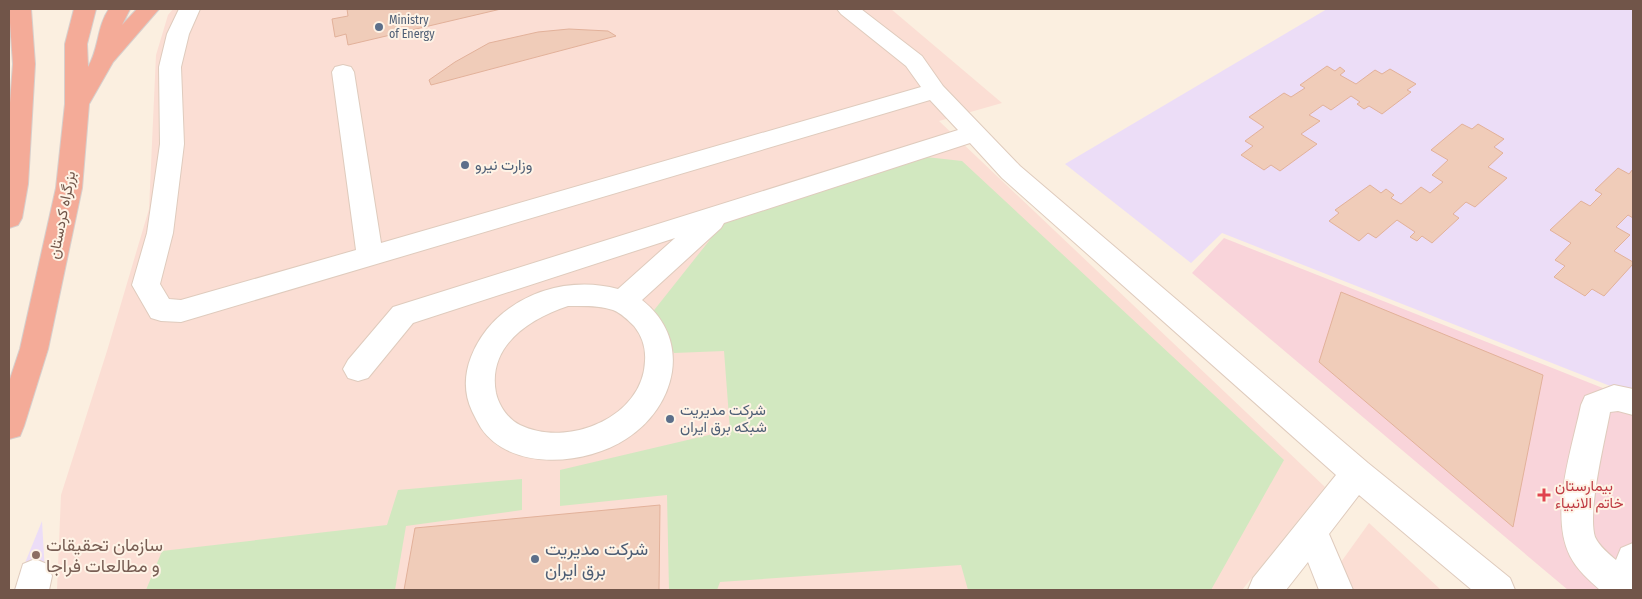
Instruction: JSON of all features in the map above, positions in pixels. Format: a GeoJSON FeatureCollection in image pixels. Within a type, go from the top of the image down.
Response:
{"type":"FeatureCollection","features":[{"type":"Feature","properties":{"kind":"highway"},"geometry":{"type":"LineString","coordinates":[[9,218],[16,184],[24,64],[20,9]]}},
{"type":"Feature","properties":{"kind":"highway"},"geometry":{"type":"LineString","coordinates":[[77,104],[76,44],[85,9]]}},
{"type":"Feature","properties":{"kind":"highway","name":"بزرگراه کردستان"},"geometry":{"type":"LineString","coordinates":[[9,426],[34,349],[69,188],[77,104],[103,60],[113,20],[120,9]]}},
{"type":"Feature","properties":{"kind":"highway"},"geometry":{"type":"LineString","coordinates":[[103,60],[148,9]]}},
{"type":"Feature","properties":{"kind":"lane"},"geometry":{"type":"LineString","coordinates":[[189,9],[178,34],[170,66],[172,144],[160,233],[146,285],[161,310],[181,311],[745,148],[935,90]]}},
{"type":"Feature","properties":{"kind":"lane"},"geometry":{"type":"LineString","coordinates":[[848,9],[914,60],[935,90],[1010,172],[1357,473],[1498,590]]}},
{"type":"Feature","properties":{"kind":"lane"},"geometry":{"type":"LineString","coordinates":[[343,72],[370,257]]}},
{"type":"Feature","properties":{"kind":"lane"},"geometry":{"type":"LineString","coordinates":[[358,369],[403,315],[975,133]]}},
{"type":"Feature","properties":{"kind":"lane"},"geometry":{"type":"LineString","coordinates":[[622,302],[718,215]]}},
{"type":"Feature","properties":{"kind":"lane"},"geometry":{"type":"LineString","coordinates":[[568,295],[596,295],[622,302],[642,315],[656,335],[661,358],[656,384],[641,408],[617,429],[588,442],[556,448],[526,443],[501,430],[485,410],[479,387],[482,362],[495,338],[515,318],[541,303],[568,295]]}},
{"type":"Feature","properties":{"kind":"lane"},"geometry":{"type":"LineString","coordinates":[[1633,402],[1614,398],[1604,400],[1596,405],[1578,507],[1577,530],[1582,546],[1600,567],[1627,590],[1633,559]]}},
{"type":"Feature","properties":{"kind":"lane"},"geometry":{"type":"LineString","coordinates":[[1265,590],[1357,473]]}},
{"type":"Feature","properties":{"kind":"lane"},"geometry":{"type":"LineString","coordinates":[[1311,531],[1336,590]]}},
{"type":"Feature","properties":{"kind":"shaded area","name":"شرکت مدیریت شبکه برق ایران"},"geometry":{"type":"Polygon","coordinates":[[[173,9],[891,9],[1002,103],[939,121],[1325,487],[1242,590],[57,590],[61,495],[107,351],[149,209],[156,55],[168,15],[173,9]]]}},
{"type":"Feature","properties":{"kind":"shaded area"},"geometry":{"type":"Polygon","coordinates":[[[1327,9],[1633,9],[1633,395],[1222,233],[1191,263],[1065,164],[1327,9]]]}},
{"type":"Feature","properties":{"kind":"shaded area","name":"بیمارستان خاتم الانبیاء"},"geometry":{"type":"Polygon","coordinates":[[[1224,238],[1633,400],[1633,590],[1568,590],[1192,273],[1224,238]]]}},
{"type":"Feature","properties":{"kind":"shaded area","name":"سازمان تحقیقات و مطالعات فراجا"},"geometry":{"type":"Polygon","coordinates":[[[42,521],[46,590],[14,590],[42,521]]]}},
{"type":"Feature","properties":{"kind":"shaded area"},"geometry":{"type":"Polygon","coordinates":[[[1369,523],[1441,590],[1321,590],[1369,523]]]}},
{"type":"Feature","properties":{"kind":"green space"},"geometry":{"type":"Polygon","coordinates":[[[926,157],[962,161],[1284,460],[1211,590],[968,590],[961,565],[720,582],[717,590],[669,590],[667,495],[560,506],[560,470],[730,430],[724,351],[674,353],[651,314],[724,222],[926,157]]]}},
{"type":"Feature","properties":{"kind":"green space"},"geometry":{"type":"Polygon","coordinates":[[[522,479],[522,510],[406,526],[395,590],[146,590],[162,551],[387,525],[398,490],[522,479]]]}},
{"type":"Feature","properties":{"kind":"building","name":"Ministry of Energy"},"geometry":{"type":"Polygon","coordinates":[[[347,9],[501,9],[348,45],[346,34],[335,37],[332,19],[348,16],[347,9]]]}},
{"type":"Feature","properties":{"kind":"building"},"geometry":{"type":"Polygon","coordinates":[[[569,29],[608,31],[616,36],[431,85],[429,80],[455,62],[489,43],[538,32],[569,29]]]}},
{"type":"Feature","properties":{"kind":"building"},"geometry":{"type":"Polygon","coordinates":[[[1327,66],[1335,71],[1340,67],[1345,71],[1340,75],[1356,84],[1375,70],[1382,74],[1390,69],[1416,84],[1407,90],[1411,92],[1382,114],[1369,106],[1364,109],[1357,104],[1360,102],[1351,96],[1331,110],[1323,105],[1309,115],[1320,121],[1301,134],[1317,144],[1280,171],[1271,165],[1264,170],[1241,155],[1253,146],[1245,141],[1264,127],[1249,117],[1284,93],[1291,97],[1305,88],[1300,85],[1327,66]]]}},
{"type":"Feature","properties":{"kind":"building"},"geometry":{"type":"Polygon","coordinates":[[[1462,124],[1472,129],[1478,124],[1504,139],[1494,147],[1503,153],[1488,167],[1507,178],[1475,207],[1466,202],[1453,214],[1459,218],[1432,243],[1422,236],[1417,241],[1410,237],[1415,232],[1397,220],[1376,238],[1368,233],[1359,241],[1329,221],[1339,213],[1335,210],[1370,185],[1381,193],[1386,189],[1394,195],[1391,198],[1401,204],[1421,187],[1430,193],[1443,182],[1432,175],[1448,160],[1431,150],[1462,124]]]}},
{"type":"Feature","properties":{"kind":"building"},"geometry":{"type":"Polygon","coordinates":[[[1618,168],[1629,174],[1633,169],[1633,218],[1628,215],[1616,227],[1630,235],[1614,251],[1633,262],[1633,264],[1604,296],[1592,289],[1585,296],[1554,277],[1565,266],[1555,260],[1571,243],[1550,230],[1581,201],[1590,206],[1602,194],[1595,190],[1618,168]]]}},
{"type":"Feature","properties":{"kind":"building"},"geometry":{"type":"Polygon","coordinates":[[[1341,292],[1543,375],[1513,527],[1319,362],[1341,292]]]}},
{"type":"Feature","properties":{"kind":"building","name":"شرکت مدیریت برق ایران"},"geometry":{"type":"Polygon","coordinates":[[[660,505],[659,590],[404,590],[415,528],[660,505]]]}},
{"type":"Feature","properties":{"kind":"place","name":"Ministry of Energy"},"geometry":{"type":"Point","coordinates":[379,27]}},
{"type":"Feature","properties":{"kind":"place","name":"وزارت نیرو"},"geometry":{"type":"Point","coordinates":[465,165]}},
{"type":"Feature","properties":{"kind":"place","name":"شرکت مدیریت شبکه برق ایران"},"geometry":{"type":"Point","coordinates":[670,419]}},
{"type":"Feature","properties":{"kind":"place","name":"بیمارستان خاتم الانبیاء"},"geometry":{"type":"Point","coordinates":[1544,495]}},
{"type":"Feature","properties":{"kind":"place","name":"سازمان تحقیقات و مطالعات فراجا"},"geometry":{"type":"Point","coordinates":[36,555]}},
{"type":"Feature","properties":{"kind":"place","name":"شرکت مدیریت برق ایران"},"geometry":{"type":"Point","coordinates":[535,559]}}]}
